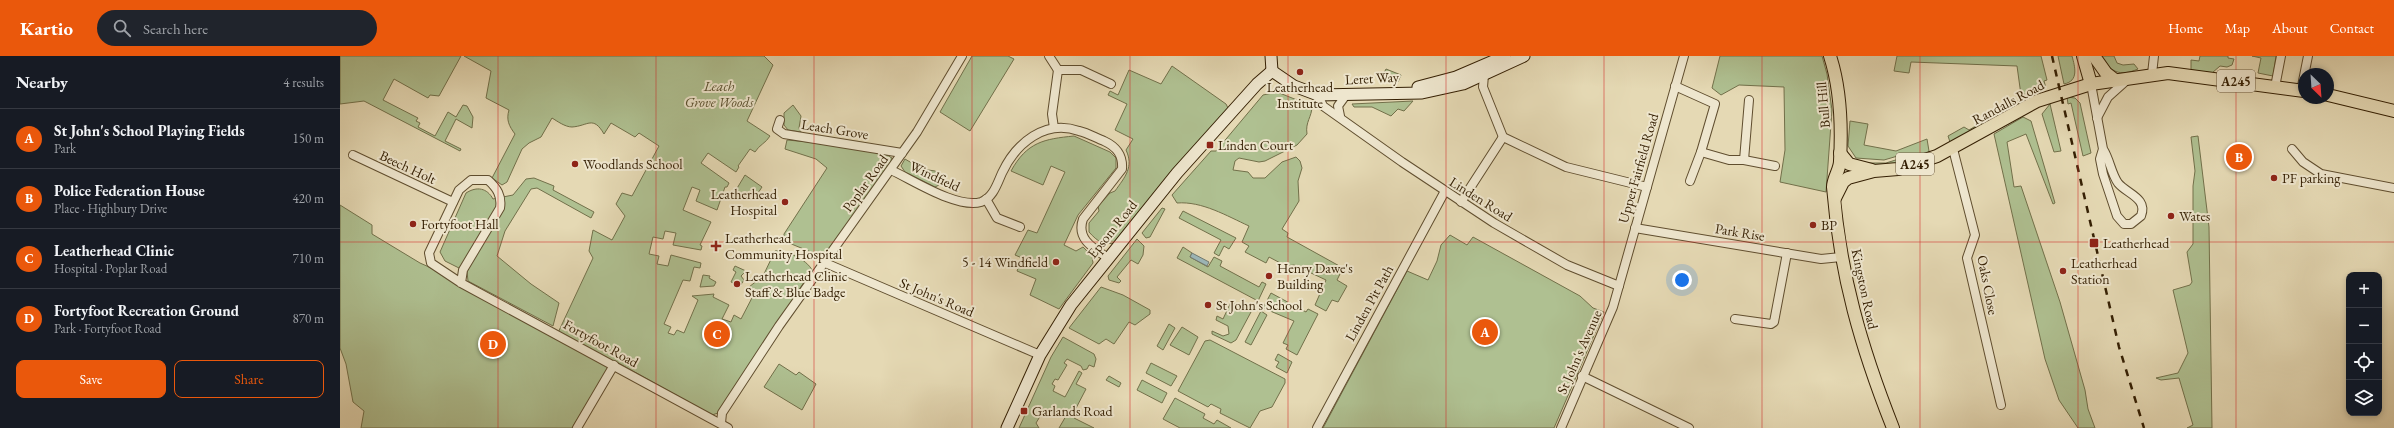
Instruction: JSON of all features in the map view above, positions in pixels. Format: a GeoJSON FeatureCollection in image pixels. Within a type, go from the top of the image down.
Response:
{"type":"FeatureCollection","features":[{"type":"Feature","properties":{"kind":"main road"},"geometry":{"type":"LineString","coordinates":[[1271,56],[1272,71]]}},
{"type":"Feature","properties":{"kind":"main road","name":"Leret Way"},"geometry":{"type":"LineString","coordinates":[[1407,92],[1456,77],[1505,56]]}},
{"type":"Feature","properties":{"kind":"main road","name":"Leret Way"},"geometry":{"type":"LineString","coordinates":[[1272,71],[1294,86],[1318,95],[1441,90],[1484,75],[1524,56]]}},
{"type":"Feature","properties":{"kind":"main road","name":"Bull Hill"},"geometry":{"type":"LineString","coordinates":[[1830,56],[1840,101],[1840,153]]}},
{"type":"Feature","properties":{"kind":"main road"},"geometry":{"type":"LineString","coordinates":[[2083,56],[2090,84]]}},
{"type":"Feature","properties":{"kind":"main road"},"geometry":{"type":"LineString","coordinates":[[2094,56],[2106,73],[2115,80]]}},
{"type":"Feature","properties":{"kind":"main road","name":"Epsom Road"},"geometry":{"type":"LineString","coordinates":[[1006,428],[1040,355],[1056,327],[1108,258],[1177,173],[1256,84],[1272,71]]}},
{"type":"Feature","properties":{"kind":"main road","name":"Randalls Road"},"geometry":{"type":"LineString","coordinates":[[1835,198],[1848,178],[1874,171],[1910,166],[1953,149],[2037,101],[2090,84],[2152,74],[2182,74],[2298,90]]}},
{"type":"Feature","properties":{"kind":"main road"},"geometry":{"type":"LineString","coordinates":[[2334,96],[2394,111]]}},
{"type":"Feature","properties":{"kind":"main road","name":"Randalls Road"},"geometry":{"type":"LineString","coordinates":[[1840,153],[1848,164],[1874,171]]}},
{"type":"Feature","properties":{"kind":"main road","name":"Kingston Road"},"geometry":{"type":"LineString","coordinates":[[1840,153],[1840,163],[1833,186],[1841,257],[1856,324],[1892,428]]}},
{"type":"Feature","properties":{"kind":"street","name":"Poplar Road"},"geometry":{"type":"LineString","coordinates":[[722,426],[720,417],[722,413],[824,262],[918,132],[962,56]]}},
{"type":"Feature","properties":{"kind":"street"},"geometry":{"type":"LineString","coordinates":[[1049,56],[1058,70],[1052,114],[1054,128]]}},
{"type":"Feature","properties":{"kind":"street","name":"Upper Fairfield Road"},"geometry":{"type":"LineString","coordinates":[[1619,286],[1684,56]]}},
{"type":"Feature","properties":{"kind":"street"},"geometry":{"type":"LineString","coordinates":[[2152,74],[2154,56]]}},
{"type":"Feature","properties":{"kind":"street"},"geometry":{"type":"LineString","coordinates":[[2275,87],[2281,56]]}},
{"type":"Feature","properties":{"kind":"street"},"geometry":{"type":"LineString","coordinates":[[2306,68],[2308,56]]}},
{"type":"Feature","properties":{"kind":"street"},"geometry":{"type":"LineString","coordinates":[[1058,70],[1081,70],[1111,84]]}},
{"type":"Feature","properties":{"kind":"street"},"geometry":{"type":"LineString","coordinates":[[1484,75],[1483,87],[1503,137],[1566,167],[1647,187]]}},
{"type":"Feature","properties":{"kind":"street"},"geometry":{"type":"LineString","coordinates":[[2097,118],[2108,97],[2130,78]]}},
{"type":"Feature","properties":{"kind":"street"},"geometry":{"type":"LineString","coordinates":[[2090,84],[2103,149],[2118,182],[2142,205],[2141,216],[2131,224],[2124,224],[2117,216],[2100,159],[2103,149]]}},
{"type":"Feature","properties":{"kind":"street"},"geometry":{"type":"LineString","coordinates":[[1675,86],[1715,104],[1701,152],[1690,181]]}},
{"type":"Feature","properties":{"kind":"street","name":"Linden Road"},"geometry":{"type":"LineString","coordinates":[[1318,95],[1321,104],[1340,116],[1445,192],[1567,265],[1619,286]]}},
{"type":"Feature","properties":{"kind":"street"},"geometry":{"type":"LineString","coordinates":[[1340,116],[1338,106],[1346,95]]}},
{"type":"Feature","properties":{"kind":"street"},"geometry":{"type":"LineString","coordinates":[[1744,160],[1749,100]]}},
{"type":"Feature","properties":{"kind":"street","name":"Leach Grove"},"geometry":{"type":"LineString","coordinates":[[780,120],[777,129],[784,134],[902,153]]}},
{"type":"Feature","properties":{"kind":"street"},"geometry":{"type":"LineString","coordinates":[[1020,227],[997,218],[986,199],[997,185],[1013,153],[1036,134],[1054,128],[1078,130],[1113,145],[1121,156],[1122,169],[1083,219],[1080,228],[1081,235],[1086,242],[1108,258]]}},
{"type":"Feature","properties":{"kind":"street"},"geometry":{"type":"LineString","coordinates":[[1461,202],[1503,137]]}},
{"type":"Feature","properties":{"kind":"street","name":"Oaks Close"},"geometry":{"type":"LineString","coordinates":[[1953,149],[1975,235],[1967,258],[2001,405]]}},
{"type":"Feature","properties":{"kind":"street"},"geometry":{"type":"LineString","coordinates":[[2292,149],[2303,162],[2321,174],[2394,188]]}},
{"type":"Feature","properties":{"kind":"street"},"geometry":{"type":"LineString","coordinates":[[1701,152],[1729,160],[1744,160],[1775,166]]}},
{"type":"Feature","properties":{"kind":"street","name":"Beech Holt"},"geometry":{"type":"LineString","coordinates":[[353,155],[453,202]]}},
{"type":"Feature","properties":{"kind":"street","name":"Windfield"},"geometry":{"type":"LineString","coordinates":[[891,170],[958,202],[969,203],[986,199]]}},
{"type":"Feature","properties":{"kind":"street","name":"Fortyfoot Road"},"geometry":{"type":"LineString","coordinates":[[461,282],[463,270],[500,208],[501,201],[494,185],[488,180],[471,180],[464,184],[453,202],[429,258],[438,268],[461,282],[614,365],[722,426]]}},
{"type":"Feature","properties":{"kind":"street","name":"Linden Pit Path"},"geometry":{"type":"LineString","coordinates":[[1317,428],[1445,192]]}},
{"type":"Feature","properties":{"kind":"street","name":"Park Rise"},"geometry":{"type":"LineString","coordinates":[[1635,228],[1821,259],[1841,257]]}},
{"type":"Feature","properties":{"kind":"street"},"geometry":{"type":"LineString","coordinates":[[1735,319],[1771,324],[1774,322],[1787,253]]}},
{"type":"Feature","properties":{"kind":"street","name":"St John's Road"},"geometry":{"type":"LineString","coordinates":[[824,262],[1040,355]]}},
{"type":"Feature","properties":{"kind":"street","name":"St John's Avenue"},"geometry":{"type":"LineString","coordinates":[[1561,428],[1582,376],[1607,325],[1619,286]]}},
{"type":"Feature","properties":{"kind":"street"},"geometry":{"type":"LineString","coordinates":[[577,428],[614,365]]}},
{"type":"Feature","properties":{"kind":"street"},"geometry":{"type":"LineString","coordinates":[[1582,376],[1689,428]]}},
{"type":"Feature","properties":{"kind":"green space"},"geometry":{"type":"Polygon","coordinates":[[[340,56],[461,56],[439,96],[430,95],[428,98],[394,79],[383,100],[418,118],[416,121],[420,123],[418,127],[435,136],[448,112],[456,117],[463,105],[467,106],[473,117],[472,128],[456,119],[445,141],[461,149],[460,151],[364,101],[340,104],[340,56]]]}},
{"type":"Feature","properties":{"kind":"green space","name":"Leach Grove Woods"},"geometry":{"type":"Polygon","coordinates":[[[464,56],[764,56],[773,65],[747,121],[770,136],[755,152],[750,149],[738,166],[739,167],[736,172],[708,153],[701,163],[729,183],[727,187],[725,187],[717,210],[696,201],[700,190],[692,187],[683,210],[711,222],[700,245],[702,246],[701,250],[673,245],[676,233],[665,231],[663,239],[653,237],[649,254],[659,256],[657,264],[668,266],[671,255],[701,263],[700,268],[694,267],[690,281],[683,280],[664,324],[671,327],[668,333],[674,335],[677,330],[684,333],[698,300],[692,296],[714,294],[713,297],[729,305],[722,319],[731,322],[734,315],[741,319],[754,294],[749,292],[749,287],[763,276],[775,251],[790,253],[796,256],[806,263],[812,270],[718,413],[712,415],[613,360],[572,428],[361,428],[364,411],[353,402],[346,364],[340,348],[340,205],[372,225],[372,234],[420,263],[556,337],[593,258],[589,251],[593,230],[612,240],[625,216],[616,204],[622,193],[632,196],[659,146],[639,133],[635,137],[611,123],[604,134],[597,125],[593,123],[569,127],[552,118],[541,137],[529,143],[522,149],[507,182],[502,185],[492,178],[515,134],[509,123],[509,110],[486,98],[491,71],[464,56]]]}},
{"type":"Feature","properties":{"kind":"green space"},"geometry":{"type":"Polygon","coordinates":[[[972,56],[1008,56],[1014,59],[970,131],[940,112],[972,56]]]}},
{"type":"Feature","properties":{"kind":"green space"},"geometry":{"type":"Polygon","coordinates":[[[1720,56],[1822,56],[1827,74],[1832,110],[1826,192],[1780,182],[1785,150],[1784,87],[1739,85],[1721,95],[1712,88],[1720,56]]]}},
{"type":"Feature","properties":{"kind":"green space"},"geometry":{"type":"Polygon","coordinates":[[[1897,56],[2041,56],[2047,80],[2044,81],[2046,88],[2021,95],[2017,66],[1911,62],[1909,73],[1894,71],[1897,56]]]}},
{"type":"Feature","properties":{"kind":"green space"},"geometry":{"type":"Polygon","coordinates":[[[2058,56],[2072,56],[2074,65],[2074,77],[2072,80],[2064,84],[2058,56]]]}},
{"type":"Feature","properties":{"kind":"green space"},"geometry":{"type":"Polygon","coordinates":[[[2100,56],[2114,56],[2117,63],[2123,65],[2134,64],[2138,69],[2126,73],[2116,72],[2108,66],[2100,56]]]}},
{"type":"Feature","properties":{"kind":"green space"},"geometry":{"type":"Polygon","coordinates":[[[2200,56],[2228,56],[2228,58],[2234,59],[2232,65],[2227,67],[2220,66],[2212,73],[2191,70],[2191,60],[2199,61],[2200,56]]]}},
{"type":"Feature","properties":{"kind":"green space"},"geometry":{"type":"Polygon","coordinates":[[[2252,56],[2276,56],[2273,76],[2258,73],[2261,58],[2252,56]]]}},
{"type":"Feature","properties":{"kind":"green space"},"geometry":{"type":"Polygon","coordinates":[[[1172,66],[1226,104],[1228,108],[1116,243],[1108,244],[1101,242],[1089,232],[1089,223],[1099,211],[1098,206],[1110,193],[1115,191],[1125,176],[1129,167],[1126,150],[1133,139],[1115,130],[1127,104],[1108,95],[1110,91],[1118,95],[1129,70],[1161,84],[1172,66]]]}},
{"type":"Feature","properties":{"kind":"green space"},"geometry":{"type":"Polygon","coordinates":[[[1386,69],[1401,75],[1398,82],[1391,83],[1382,77],[1386,69]]]}},
{"type":"Feature","properties":{"kind":"green space"},"geometry":{"type":"Polygon","coordinates":[[[1277,92],[1312,106],[1307,126],[1307,134],[1297,145],[1265,161],[1259,162],[1239,158],[1235,161],[1233,170],[1248,172],[1253,178],[1265,178],[1282,162],[1296,157],[1300,161],[1302,168],[1298,181],[1299,201],[1282,229],[1288,233],[1287,237],[1343,268],[1337,280],[1347,286],[1338,302],[1332,300],[1326,311],[1315,305],[1326,280],[1294,265],[1286,266],[1269,257],[1266,263],[1245,252],[1249,246],[1242,242],[1249,226],[1196,204],[1177,203],[1172,195],[1211,151],[1216,151],[1263,95],[1277,92]]]}},
{"type":"Feature","properties":{"kind":"green space"},"geometry":{"type":"Polygon","coordinates":[[[2026,96],[2031,98],[2031,101],[1951,145],[1948,136],[1964,127],[1969,130],[2026,96]]]}},
{"type":"Feature","properties":{"kind":"green space"},"geometry":{"type":"Polygon","coordinates":[[[2067,97],[2075,98],[2080,103],[2091,153],[2083,156],[2071,103],[2068,104],[2067,97]]]}},
{"type":"Feature","properties":{"kind":"green space"},"geometry":{"type":"Polygon","coordinates":[[[1413,101],[1404,111],[1398,109],[1391,116],[1372,107],[1354,107],[1352,104],[1413,101]]]}},
{"type":"Feature","properties":{"kind":"green space"},"geometry":{"type":"Polygon","coordinates":[[[2050,104],[2061,151],[2054,152],[2042,114],[2050,104]]]}},
{"type":"Feature","properties":{"kind":"green space"},"geometry":{"type":"Polygon","coordinates":[[[793,105],[801,116],[799,128],[801,132],[788,130],[784,125],[784,113],[793,105]]]}},
{"type":"Feature","properties":{"kind":"green space"},"geometry":{"type":"Polygon","coordinates":[[[2023,117],[2031,121],[2055,203],[2053,204],[2026,134],[2007,142],[2014,187],[2021,186],[2060,302],[2085,390],[2088,409],[2095,428],[2078,428],[2059,400],[2045,359],[1994,134],[2023,117]]]}},
{"type":"Feature","properties":{"kind":"green space"},"geometry":{"type":"Polygon","coordinates":[[[1850,121],[1868,124],[1864,145],[1896,151],[1927,139],[1929,151],[1927,155],[1888,166],[1864,163],[1886,163],[1902,158],[1901,155],[1884,160],[1856,158],[1848,146],[1850,121]]]}},
{"type":"Feature","properties":{"kind":"green space"},"geometry":{"type":"Polygon","coordinates":[[[1074,136],[1110,152],[1116,158],[1116,168],[1078,215],[1064,245],[1076,251],[1083,247],[1092,256],[1093,263],[1059,309],[1030,295],[1036,279],[1017,271],[1022,258],[1015,255],[1028,230],[1037,233],[1065,172],[1051,166],[1043,185],[1011,171],[1023,154],[1037,144],[1054,139],[1074,136]]]}},
{"type":"Feature","properties":{"kind":"green space"},"geometry":{"type":"Polygon","coordinates":[[[2198,136],[2209,227],[2212,428],[2187,428],[2193,425],[2179,378],[2161,380],[2156,378],[2178,373],[2188,353],[2173,290],[2190,285],[2192,282],[2187,252],[2193,244],[2193,186],[2195,171],[2191,137],[2198,136]]]}},
{"type":"Feature","properties":{"kind":"green space"},"geometry":{"type":"Polygon","coordinates":[[[787,140],[830,144],[885,154],[892,158],[891,165],[826,252],[816,254],[784,241],[784,234],[827,168],[816,159],[785,149],[787,140]]]}},
{"type":"Feature","properties":{"kind":"green space"},"geometry":{"type":"Polygon","coordinates":[[[905,159],[922,169],[935,171],[941,175],[941,184],[935,187],[905,172],[901,166],[905,159]]]}},
{"type":"Feature","properties":{"kind":"green space"},"geometry":{"type":"Polygon","coordinates":[[[745,175],[762,187],[754,199],[736,190],[745,175]]]}},
{"type":"Feature","properties":{"kind":"green space"},"geometry":{"type":"Polygon","coordinates":[[[534,178],[554,186],[553,190],[594,212],[591,218],[537,188],[531,189],[505,231],[497,256],[531,284],[559,303],[553,326],[468,281],[467,272],[445,261],[440,252],[466,193],[474,189],[481,189],[488,192],[493,199],[513,195],[526,179],[534,178]]]}},
{"type":"Feature","properties":{"kind":"green space"},"geometry":{"type":"Polygon","coordinates":[[[1162,208],[1165,209],[1150,237],[1146,238],[1142,233],[1162,208]]]}},
{"type":"Feature","properties":{"kind":"green space"},"geometry":{"type":"Polygon","coordinates":[[[1183,211],[1236,238],[1229,249],[1224,246],[1219,256],[1214,253],[1221,240],[1179,218],[1183,211]]]}},
{"type":"Feature","properties":{"kind":"green space"},"geometry":{"type":"Polygon","coordinates":[[[1450,235],[1467,245],[1473,237],[1580,296],[1593,308],[1604,312],[1554,428],[1323,428],[1407,271],[1428,280],[1437,261],[1441,245],[1450,235]]]}},
{"type":"Feature","properties":{"kind":"green space"},"geometry":{"type":"Polygon","coordinates":[[[1137,239],[1144,246],[1143,255],[1138,264],[1131,260],[1117,277],[1121,281],[1119,283],[1109,280],[1108,276],[1137,239]]]}},
{"type":"Feature","properties":{"kind":"green space"},"geometry":{"type":"Polygon","coordinates":[[[1183,247],[1192,253],[1190,257],[1208,267],[1214,257],[1222,261],[1220,266],[1259,287],[1262,282],[1266,284],[1258,301],[1177,258],[1183,247]]]}},
{"type":"Feature","properties":{"kind":"green space"},"geometry":{"type":"Polygon","coordinates":[[[735,266],[746,271],[741,276],[744,280],[740,286],[731,282],[736,272],[733,270],[735,266]]]}},
{"type":"Feature","properties":{"kind":"green space"},"geometry":{"type":"Polygon","coordinates":[[[703,275],[710,276],[709,278],[716,282],[714,286],[700,287],[703,275]]]}},
{"type":"Feature","properties":{"kind":"green space"},"geometry":{"type":"Polygon","coordinates":[[[1101,287],[1123,295],[1150,310],[1150,314],[1135,325],[1129,322],[1114,344],[1106,339],[1099,344],[1069,328],[1101,287]]]}},
{"type":"Feature","properties":{"kind":"green space"},"geometry":{"type":"Polygon","coordinates":[[[1271,293],[1306,312],[1308,309],[1318,314],[1297,355],[1286,349],[1288,345],[1283,343],[1294,321],[1263,308],[1271,293]]]}},
{"type":"Feature","properties":{"kind":"green space"},"geometry":{"type":"Polygon","coordinates":[[[1231,302],[1251,312],[1236,340],[1231,343],[1212,334],[1212,331],[1223,336],[1229,334],[1228,326],[1216,320],[1217,316],[1223,319],[1231,302]]]}},
{"type":"Feature","properties":{"kind":"green space"},"geometry":{"type":"Polygon","coordinates":[[[1261,311],[1267,315],[1251,345],[1245,342],[1261,311]]]}},
{"type":"Feature","properties":{"kind":"green space"},"geometry":{"type":"Polygon","coordinates":[[[1169,324],[1175,328],[1163,350],[1157,346],[1169,324]]]}},
{"type":"Feature","properties":{"kind":"green space"},"geometry":{"type":"Polygon","coordinates":[[[1182,327],[1198,337],[1189,355],[1170,345],[1182,327]]]}},
{"type":"Feature","properties":{"kind":"green space"},"geometry":{"type":"Polygon","coordinates":[[[1063,337],[1094,354],[1096,359],[1094,367],[1089,365],[1087,369],[1083,370],[1081,366],[1067,359],[1064,363],[1067,365],[1058,380],[1055,379],[1052,384],[1055,386],[1053,391],[1065,397],[1079,371],[1082,373],[1076,384],[1086,389],[1074,412],[1078,414],[1074,418],[1094,428],[1059,428],[1066,416],[1054,409],[1052,413],[1044,410],[1036,423],[1039,428],[1019,428],[1051,357],[1063,337]]]}},
{"type":"Feature","properties":{"kind":"green space"},"geometry":{"type":"Polygon","coordinates":[[[1210,340],[1285,379],[1285,383],[1272,407],[1260,411],[1250,428],[1220,413],[1221,409],[1211,404],[1208,407],[1178,391],[1205,341],[1210,340]]]}},
{"type":"Feature","properties":{"kind":"green space"},"geometry":{"type":"Polygon","coordinates":[[[1278,354],[1292,362],[1287,373],[1276,367],[1279,362],[1275,360],[1278,354]]]}},
{"type":"Feature","properties":{"kind":"green space"},"geometry":{"type":"Polygon","coordinates":[[[1151,363],[1177,376],[1171,386],[1146,373],[1151,363]]]}},
{"type":"Feature","properties":{"kind":"green space"},"geometry":{"type":"Polygon","coordinates":[[[779,364],[796,375],[799,372],[816,384],[802,410],[764,387],[779,364]]]}},
{"type":"Feature","properties":{"kind":"green space"},"geometry":{"type":"Polygon","coordinates":[[[1109,376],[1121,383],[1119,387],[1106,380],[1109,376]]]}},
{"type":"Feature","properties":{"kind":"green space"},"geometry":{"type":"Polygon","coordinates":[[[1142,380],[1167,393],[1162,403],[1137,390],[1142,380]]]}},
{"type":"Feature","properties":{"kind":"green space"},"geometry":{"type":"Polygon","coordinates":[[[1175,398],[1205,414],[1203,418],[1214,424],[1217,420],[1231,428],[1180,428],[1163,419],[1175,398]]]}},
{"type":"Feature","properties":{"kind":"water"},"geometry":{"type":"Polygon","coordinates":[[[1192,253],[1209,262],[1207,266],[1190,257],[1192,253]]]}},
{"type":"Feature","properties":{"kind":"railway"},"geometry":{"type":"LineString","coordinates":[[2052,56],[2119,347],[2144,428]]}},
{"type":"Feature","properties":{"kind":"place","name":"Leatherhead Institute"},"geometry":{"type":"Point","coordinates":[1300,72]}},
{"type":"Feature","properties":{"kind":"place","name":"Linden Court"},"geometry":{"type":"Point","coordinates":[1210,145]}},
{"type":"Feature","properties":{"kind":"place","name":"Police Federation House"},"geometry":{"type":"Point","coordinates":[2239,157]}},
{"type":"Feature","properties":{"kind":"place","name":"Woodlands School"},"geometry":{"type":"Point","coordinates":[575,164]}},
{"type":"Feature","properties":{"kind":"place","name":"PF parking"},"geometry":{"type":"Point","coordinates":[2274,178]}},
{"type":"Feature","properties":{"kind":"place","name":"Leatherhead Hospital"},"geometry":{"type":"Point","coordinates":[785,202]}},
{"type":"Feature","properties":{"kind":"place","name":"Wates"},"geometry":{"type":"Point","coordinates":[2171,216]}},
{"type":"Feature","properties":{"kind":"place","name":"Fortyfoot Hall"},"geometry":{"type":"Point","coordinates":[413,224]}},
{"type":"Feature","properties":{"kind":"place","name":"BP"},"geometry":{"type":"Point","coordinates":[1813,225]}},
{"type":"Feature","properties":{"kind":"place","name":"Leatherhead"},"geometry":{"type":"Point","coordinates":[2094,243]}},
{"type":"Feature","properties":{"kind":"place","name":"Leatherhead Community Hospital"},"geometry":{"type":"Point","coordinates":[716,246]}},
{"type":"Feature","properties":{"kind":"place","name":"5 - 14 Windfield"},"geometry":{"type":"Point","coordinates":[1056,262]}},
{"type":"Feature","properties":{"kind":"place","name":"Leatherhead Station"},"geometry":{"type":"Point","coordinates":[2063,271]}},
{"type":"Feature","properties":{"kind":"place","name":"Henry Dawe's Building"},"geometry":{"type":"Point","coordinates":[1269,276]}},
{"type":"Feature","properties":{"kind":"place","name":"Leatherhead Clinic Staff & Blue Badge"},"geometry":{"type":"Point","coordinates":[737,284]}},
{"type":"Feature","properties":{"kind":"place","name":"St John's School"},"geometry":{"type":"Point","coordinates":[1208,305]}},
{"type":"Feature","properties":{"kind":"place","name":"St John's School Playing Fields"},"geometry":{"type":"Point","coordinates":[1485,332]}},
{"type":"Feature","properties":{"kind":"place","name":"Leatherhead Clinic"},"geometry":{"type":"Point","coordinates":[717,334]}},
{"type":"Feature","properties":{"kind":"place","name":"Fortyfoot Recreation Ground"},"geometry":{"type":"Point","coordinates":[493,344]}},
{"type":"Feature","properties":{"kind":"place","name":"Garlands Road"},"geometry":{"type":"Point","coordinates":[1024,411]}}]}
